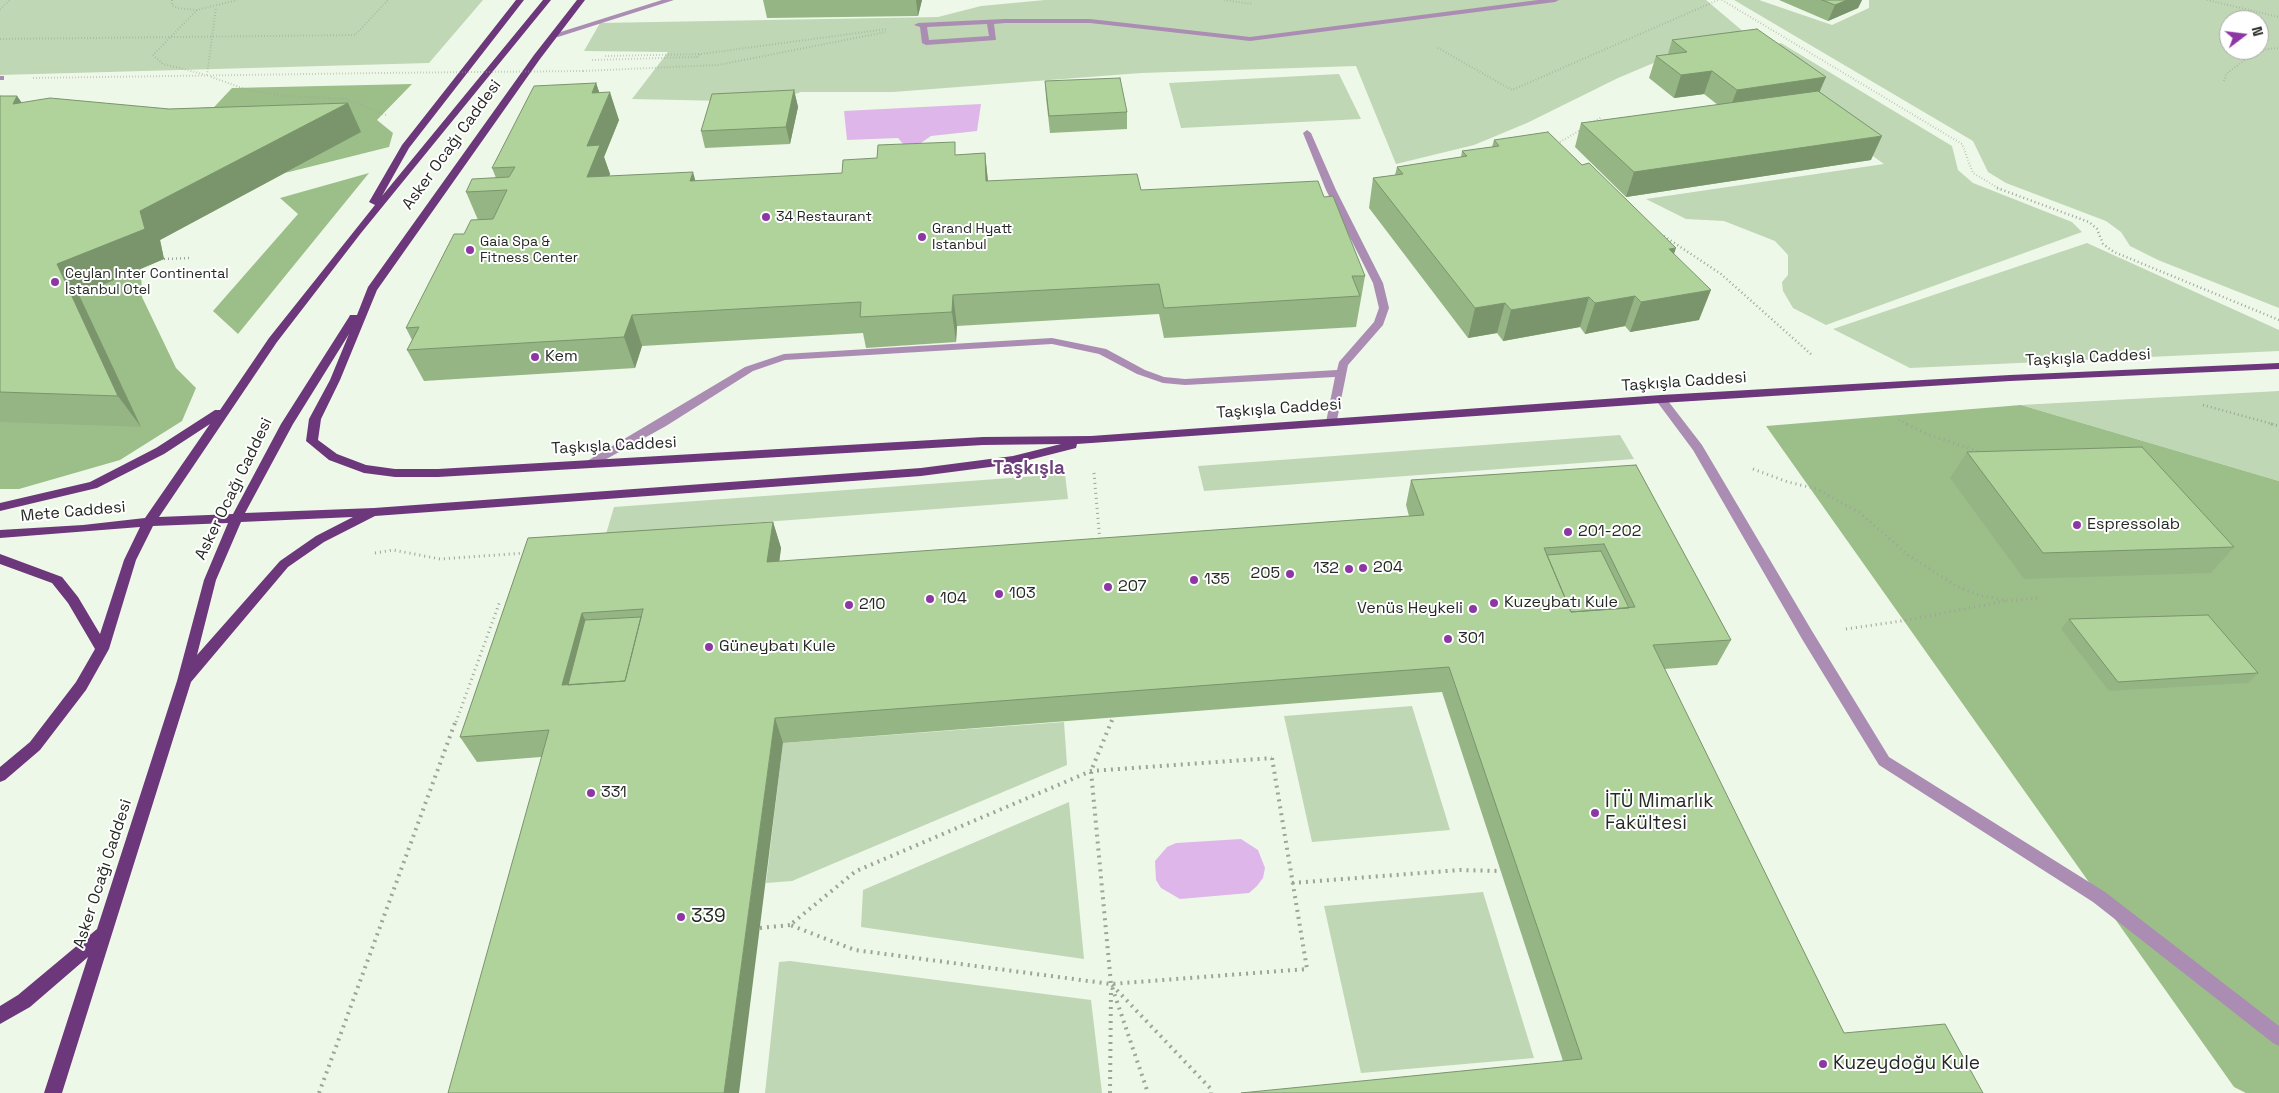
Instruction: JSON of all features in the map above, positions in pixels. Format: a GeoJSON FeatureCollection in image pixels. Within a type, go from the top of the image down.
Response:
{"type":"FeatureCollection","features":[{"type":"Feature","properties":{"kind":"main road"},"geometry":{"type":"LineString","coordinates":[[358,231],[405,147],[520,0]]}},
{"type":"Feature","properties":{"kind":"main road","name":"Asker Ocağı Caddesi"},"geometry":{"type":"LineString","coordinates":[[0,776],[35,746],[81,686],[102,649],[130,560],[150,522],[273,340],[358,231],[547,0]]}},
{"type":"Feature","properties":{"kind":"main road","name":"Asker Ocağı Caddesi"},"geometry":{"type":"LineString","coordinates":[[52,1093],[184,681],[210,580],[238,517],[287,424],[373,287],[554,35],[582,0]]}},
{"type":"Feature","properties":{"kind":"main road","name":"Taşkışla Caddesi"},"geometry":{"type":"LineString","coordinates":[[373,287],[335,380],[315,419],[312,441],[333,457],[348,463],[364,469],[395,473],[588,464],[983,441],[1091,440],[1661,399],[2279,366]]}},
{"type":"Feature","properties":{"kind":"main road"},"geometry":{"type":"LineString","coordinates":[[0,507],[93,485],[160,451],[225,409]]}},
{"type":"Feature","properties":{"kind":"main road","name":"Taşkışla Caddesi"},"geometry":{"type":"LineString","coordinates":[[150,522],[374,512],[920,472],[1013,460],[1091,440]]}},
{"type":"Feature","properties":{"kind":"main road"},"geometry":{"type":"LineString","coordinates":[[184,681],[284,564],[320,539],[374,512]]}},
{"type":"Feature","properties":{"kind":"main road","name":"Mete Caddesi"},"geometry":{"type":"LineString","coordinates":[[0,534],[83,529],[150,522]]}},
{"type":"Feature","properties":{"kind":"main road"},"geometry":{"type":"LineString","coordinates":[[0,560],[56,580],[73,600],[102,649]]}},
{"type":"Feature","properties":{"kind":"main road"},"geometry":{"type":"LineString","coordinates":[[0,1016],[24,1001],[103,934]]}},
{"type":"Feature","properties":{"kind":"street"},"geometry":{"type":"LineString","coordinates":[[990,22],[993,38],[926,43],[921,25],[990,22],[1090,21],[1250,39],[1555,0]]}},
{"type":"Feature","properties":{"kind":"street"},"geometry":{"type":"LineString","coordinates":[[554,35],[666,1]]}},
{"type":"Feature","properties":{"kind":"street"},"geometry":{"type":"LineString","coordinates":[[1307,133],[1331,190],[1378,284],[1384,308],[1379,324],[1352,350],[1343,364],[1332,422]]}},
{"type":"Feature","properties":{"kind":"street"},"geometry":{"type":"LineString","coordinates":[[588,464],[662,423],[749,369],[784,357],[1052,341],[1102,351],[1141,372],[1163,380],[1185,382],[1340,373]]}},
{"type":"Feature","properties":{"kind":"street"},"geometry":{"type":"LineString","coordinates":[[1661,399],[1698,448],[1807,634],[1884,760],[2099,897],[2279,1037]]}},
{"type":"Feature","properties":{"kind":"path"},"geometry":{"type":"LineString","coordinates":[[0,9],[10,0]]}},
{"type":"Feature","properties":{"kind":"path"},"geometry":{"type":"LineString","coordinates":[[172,0],[172,6],[197,10],[216,7],[237,0]]}},
{"type":"Feature","properties":{"kind":"path"},"geometry":{"type":"LineString","coordinates":[[0,39],[356,35],[388,0]]}},
{"type":"Feature","properties":{"kind":"path"},"geometry":{"type":"LineString","coordinates":[[1397,20],[1406,30],[1512,90],[1718,0]]}},
{"type":"Feature","properties":{"kind":"path"},"geometry":{"type":"LineString","coordinates":[[1722,0],[1962,144],[1973,173],[1995,187],[2089,222],[2098,229],[2103,244],[2114,252],[2279,320]]}},
{"type":"Feature","properties":{"kind":"path"},"geometry":{"type":"LineString","coordinates":[[2207,0],[2279,17]]}},
{"type":"Feature","properties":{"kind":"path"},"geometry":{"type":"LineString","coordinates":[[207,75],[216,7]]}},
{"type":"Feature","properties":{"kind":"path"},"geometry":{"type":"LineString","coordinates":[[197,10],[153,55],[163,64],[207,75],[251,90],[286,96],[346,99],[391,118],[425,120]]}},
{"type":"Feature","properties":{"kind":"path"},"geometry":{"type":"LineString","coordinates":[[536,60],[700,54],[921,25]]}},
{"type":"Feature","properties":{"kind":"path"},"geometry":{"type":"LineString","coordinates":[[0,78],[583,71],[718,65],[921,25]]}},
{"type":"Feature","properties":{"kind":"path"},"geometry":{"type":"LineString","coordinates":[[2224,81],[2226,74],[2249,56],[2267,49],[2279,48]]}},
{"type":"Feature","properties":{"kind":"path"},"geometry":{"type":"LineString","coordinates":[[536,60],[697,57],[700,54]]}},
{"type":"Feature","properties":{"kind":"path"},"geometry":{"type":"LineString","coordinates":[[1550,148],[1602,117]]}},
{"type":"Feature","properties":{"kind":"path"},"geometry":{"type":"LineString","coordinates":[[1656,232],[1721,274],[1870,406],[1929,435],[1991,455]]}},
{"type":"Feature","properties":{"kind":"path"},"geometry":{"type":"LineString","coordinates":[[164,259],[191,258]]}},
{"type":"Feature","properties":{"kind":"path"},"geometry":{"type":"LineString","coordinates":[[1091,440],[1100,547]]}},
{"type":"Feature","properties":{"kind":"path"},"geometry":{"type":"LineString","coordinates":[[1698,448],[1788,482],[1817,489],[1860,513],[1908,555],[1958,586],[1979,595],[2008,601]]}},
{"type":"Feature","properties":{"kind":"path"},"geometry":{"type":"LineString","coordinates":[[374,553],[393,550],[440,559],[528,553]]}},
{"type":"Feature","properties":{"kind":"path"},"geometry":{"type":"LineString","coordinates":[[1807,634],[1908,620],[2008,601],[2038,598]]}},
{"type":"Feature","properties":{"kind":"path"},"geometry":{"type":"LineString","coordinates":[[319,1093],[500,601]]}},
{"type":"Feature","properties":{"kind":"path"},"geometry":{"type":"LineString","coordinates":[[1110,1093],[1111,984],[1091,771],[1113,718]]}},
{"type":"Feature","properties":{"kind":"path"},"geometry":{"type":"LineString","coordinates":[[760,928],[790,925],[854,950],[1111,984],[1307,969],[1272,758],[1091,771],[856,871],[790,925]]}},
{"type":"Feature","properties":{"kind":"path"},"geometry":{"type":"LineString","coordinates":[[1292,883],[1460,870],[1501,871]]}},
{"type":"Feature","properties":{"kind":"path"},"geometry":{"type":"LineString","coordinates":[[1111,984],[1148,1093]]}},
{"type":"Feature","properties":{"kind":"path"},"geometry":{"type":"LineString","coordinates":[[1111,984],[1211,1089],[1211,1093]]}},
{"type":"Feature","properties":{"kind":"green space"},"geometry":{"type":"Polygon","coordinates":[[[0,0],[483,0],[429,63],[0,75],[0,0]]]}},
{"type":"Feature","properties":{"kind":"green space"},"geometry":{"type":"Polygon","coordinates":[[[1045,0],[1706,0],[1758,44],[1682,51],[1618,78],[1527,123],[1474,145],[1396,164],[1356,66],[1141,73],[893,92],[801,92],[772,102],[632,99],[668,52],[584,51],[600,23],[938,17],[981,6],[1045,0]]]}},
{"type":"Feature","properties":{"kind":"green space"},"geometry":{"type":"Polygon","coordinates":[[[1734,0],[1759,0],[1832,25],[1869,8],[1869,0],[2279,0],[2279,308],[2158,260],[2130,246],[2121,232],[2106,221],[2006,183],[1988,172],[1973,141],[1734,0]]]}},
{"type":"Feature","properties":{"kind":"green space"},"geometry":{"type":"Polygon","coordinates":[[[1781,43],[1952,146],[1958,170],[1973,183],[2072,222],[2082,232],[1826,325],[1793,308],[1783,291],[1782,282],[1788,275],[1788,255],[1775,241],[1724,221],[1686,219],[1646,199],[1884,164],[1805,107],[1749,52],[1781,43]]]}},
{"type":"Feature","properties":{"kind":"green space"},"geometry":{"type":"Polygon","coordinates":[[[1339,74],[1361,119],[1181,128],[1169,83],[1339,74]]]}},
{"type":"Feature","properties":{"kind":"green space"},"geometry":{"type":"Polygon","coordinates":[[[412,84],[377,120],[393,133],[389,147],[285,173],[360,132],[186,137],[232,88],[412,84]]]}},
{"type":"Feature","properties":{"kind":"green space"},"geometry":{"type":"Polygon","coordinates":[[[369,173],[238,334],[213,311],[298,214],[280,198],[369,173]]]}},
{"type":"Feature","properties":{"kind":"green space"},"geometry":{"type":"Polygon","coordinates":[[[2087,243],[2279,330],[2279,351],[1910,368],[1833,329],[2087,243]]]}},
{"type":"Feature","properties":{"kind":"green space"},"geometry":{"type":"Polygon","coordinates":[[[141,269],[142,297],[176,368],[196,388],[182,421],[120,460],[19,489],[0,489],[0,422],[79,295],[141,269]]]}},
{"type":"Feature","properties":{"kind":"green space"},"geometry":{"type":"Polygon","coordinates":[[[2279,391],[2279,481],[2021,405],[2279,391]]]}},
{"type":"Feature","properties":{"kind":"green space"},"geometry":{"type":"Polygon","coordinates":[[[2021,405],[2279,481],[2279,1093],[2246,1093],[2234,1087],[1766,426],[2021,405]]]}},
{"type":"Feature","properties":{"kind":"green space"},"geometry":{"type":"Polygon","coordinates":[[[1620,435],[1634,459],[1204,491],[1198,466],[1620,435]]]}},
{"type":"Feature","properties":{"kind":"green space"},"geometry":{"type":"Polygon","coordinates":[[[1065,474],[1068,499],[606,534],[614,507],[1065,474]]]}},
{"type":"Feature","properties":{"kind":"green space"},"geometry":{"type":"Polygon","coordinates":[[[1412,706],[1450,830],[1312,842],[1284,716],[1412,706]]]}},
{"type":"Feature","properties":{"kind":"green space"},"geometry":{"type":"Polygon","coordinates":[[[1064,722],[1067,765],[792,881],[766,883],[783,743],[1064,722]]]}},
{"type":"Feature","properties":{"kind":"green space"},"geometry":{"type":"Polygon","coordinates":[[[1069,802],[1084,959],[861,927],[863,890],[1069,802]]]}},
{"type":"Feature","properties":{"kind":"green space"},"geometry":{"type":"Polygon","coordinates":[[[1483,892],[1534,1058],[1361,1073],[1324,906],[1483,892]]]}},
{"type":"Feature","properties":{"kind":"green space"},"geometry":{"type":"Polygon","coordinates":[[[790,961],[1091,1000],[1102,1093],[765,1093],[779,962],[790,961]]]}},
{"type":"Feature","properties":{"kind":"shaded area"},"geometry":{"type":"Polygon","coordinates":[[[981,104],[977,131],[931,136],[921,143],[904,145],[898,138],[847,140],[844,111],[981,104]]]}},
{"type":"Feature","properties":{"kind":"shaded area"},"geometry":{"type":"Polygon","coordinates":[[[1241,839],[1258,850],[1265,868],[1263,878],[1249,893],[1180,899],[1161,888],[1156,880],[1155,861],[1167,847],[1176,843],[1241,839]]]}},
{"type":"Feature","properties":{"kind":"building"},"geometry":{"type":"Polygon","coordinates":[[[1822,0],[1847,0],[1835,5],[1822,0]]]}},
{"type":"Feature","properties":{"kind":"building"},"geometry":{"type":"Polygon","coordinates":[[[1757,29],[1826,77],[1737,90],[1712,71],[1681,75],[1656,56],[1687,52],[1672,40],[1757,29]]]}},
{"type":"Feature","properties":{"kind":"building"},"geometry":{"type":"Polygon","coordinates":[[[1120,78],[1127,112],[1049,116],[1045,81],[1120,78]]]}},
{"type":"Feature","properties":{"kind":"building","name":"Grand Hyatt Istanbul"},"geometry":{"type":"Polygon","coordinates":[[[596,83],[592,93],[610,92],[587,146],[600,145],[587,177],[693,172],[690,181],[842,173],[843,160],[877,158],[878,145],[955,142],[955,155],[985,153],[986,181],[1137,174],[1141,190],[1318,181],[1324,197],[1333,196],[1365,276],[1352,276],[1360,296],[1164,308],[1159,284],[953,295],[952,312],[860,317],[861,302],[632,315],[624,337],[407,350],[419,327],[406,328],[454,234],[464,234],[471,220],[493,219],[507,190],[466,192],[472,179],[509,177],[515,167],[492,168],[534,86],[596,83]]]}},
{"type":"Feature","properties":{"kind":"building"},"geometry":{"type":"Polygon","coordinates":[[[794,90],[786,127],[701,131],[712,94],[794,90]]]}},
{"type":"Feature","properties":{"kind":"building"},"geometry":{"type":"Polygon","coordinates":[[[1818,91],[1882,136],[1634,172],[1581,123],[1818,91]]]}},
{"type":"Feature","properties":{"kind":"building","name":"Ceylan Inter Continental İstanbul Otel"},"geometry":{"type":"Polygon","coordinates":[[[0,96],[17,96],[13,104],[50,98],[169,109],[348,103],[140,211],[145,229],[57,264],[118,396],[0,392],[0,96]]]}},
{"type":"Feature","properties":{"kind":"building"},"geometry":{"type":"Polygon","coordinates":[[[1548,132],[1582,165],[1589,163],[1676,248],[1669,249],[1711,290],[1641,302],[1635,296],[1595,303],[1589,297],[1511,310],[1505,303],[1475,308],[1373,178],[1403,174],[1397,167],[1467,156],[1462,151],[1499,146],[1494,140],[1548,132]]]}},
{"type":"Feature","properties":{"kind":"building"},"geometry":{"type":"Polygon","coordinates":[[[2142,447],[2234,547],[2043,553],[1967,452],[2142,447]]]}},
{"type":"Feature","properties":{"kind":"building","name":"İTÜ Mimarlık Fakültesi"},"geometry":{"type":"Polygon","coordinates":[[[1636,465],[1731,640],[1653,645],[1844,1033],[1945,1024],[1983,1093],[1241,1093],[1582,1059],[1449,667],[775,718],[724,1093],[448,1093],[549,730],[460,737],[528,538],[773,522],[767,562],[1424,515],[1411,480],[1636,465]],[[1604,544],[1544,548],[1571,612],[1635,607],[1604,544]],[[643,609],[582,613],[562,685],[625,681],[643,609]]]}},
{"type":"Feature","properties":{"kind":"building"},"geometry":{"type":"Polygon","coordinates":[[[1601,551],[1629,608],[1571,612],[1547,555],[1601,551]]]}},
{"type":"Feature","properties":{"kind":"building"},"geometry":{"type":"Polygon","coordinates":[[[2208,615],[2258,673],[2118,682],[2069,619],[2208,615]]]}},
{"type":"Feature","properties":{"kind":"building"},"geometry":{"type":"Polygon","coordinates":[[[641,617],[625,681],[568,685],[585,620],[641,617]]]}},
{"type":"Feature","properties":{"kind":"place","name":"34 Restaurant"},"geometry":{"type":"Point","coordinates":[766,217]}},
{"type":"Feature","properties":{"kind":"place","name":"Grand Hyatt Istanbul"},"geometry":{"type":"Point","coordinates":[922,237]}},
{"type":"Feature","properties":{"kind":"place","name":"Gaia Spa & Fitness Center"},"geometry":{"type":"Point","coordinates":[470,250]}},
{"type":"Feature","properties":{"kind":"place","name":"Ceylan Inter Continental İstanbul Otel"},"geometry":{"type":"Point","coordinates":[55,282]}},
{"type":"Feature","properties":{"kind":"place","name":"Kem"},"geometry":{"type":"Point","coordinates":[535,357]}},
{"type":"Feature","properties":{"kind":"place","name":"Espressolab"},"geometry":{"type":"Point","coordinates":[2077,525]}},
{"type":"Feature","properties":{"kind":"place","name":"201-202"},"geometry":{"type":"Point","coordinates":[1568,532]}},
{"type":"Feature","properties":{"kind":"place","name":"204"},"geometry":{"type":"Point","coordinates":[1363,568]}},
{"type":"Feature","properties":{"kind":"place","name":"132"},"geometry":{"type":"Point","coordinates":[1349,569]}},
{"type":"Feature","properties":{"kind":"place","name":"205"},"geometry":{"type":"Point","coordinates":[1290,574]}},
{"type":"Feature","properties":{"kind":"place","name":"135"},"geometry":{"type":"Point","coordinates":[1194,580]}},
{"type":"Feature","properties":{"kind":"place","name":"207"},"geometry":{"type":"Point","coordinates":[1108,587]}},
{"type":"Feature","properties":{"kind":"place","name":"103"},"geometry":{"type":"Point","coordinates":[999,594]}},
{"type":"Feature","properties":{"kind":"place","name":"104"},"geometry":{"type":"Point","coordinates":[930,599]}},
{"type":"Feature","properties":{"kind":"place","name":"Kuzeybatı Kule"},"geometry":{"type":"Point","coordinates":[1494,603]}},
{"type":"Feature","properties":{"kind":"place","name":"210"},"geometry":{"type":"Point","coordinates":[849,605]}},
{"type":"Feature","properties":{"kind":"place","name":"Venüs Heykeli"},"geometry":{"type":"Point","coordinates":[1473,609]}},
{"type":"Feature","properties":{"kind":"place","name":"301"},"geometry":{"type":"Point","coordinates":[1448,639]}},
{"type":"Feature","properties":{"kind":"place","name":"Güneybatı Kule"},"geometry":{"type":"Point","coordinates":[709,647]}},
{"type":"Feature","properties":{"kind":"place","name":"331"},"geometry":{"type":"Point","coordinates":[591,793]}},
{"type":"Feature","properties":{"kind":"place","name":"İTÜ Mimarlık Fakültesi"},"geometry":{"type":"Point","coordinates":[1595,813]}},
{"type":"Feature","properties":{"kind":"place","name":"339"},"geometry":{"type":"Point","coordinates":[681,917]}},
{"type":"Feature","properties":{"kind":"place","name":"Kuzeydoğu Kule"},"geometry":{"type":"Point","coordinates":[1823,1064]}},
{"type":"Feature","properties":{"kind":"district","name":"Taşkışla"},"geometry":{"type":"Point","coordinates":[1029,469]}}]}
